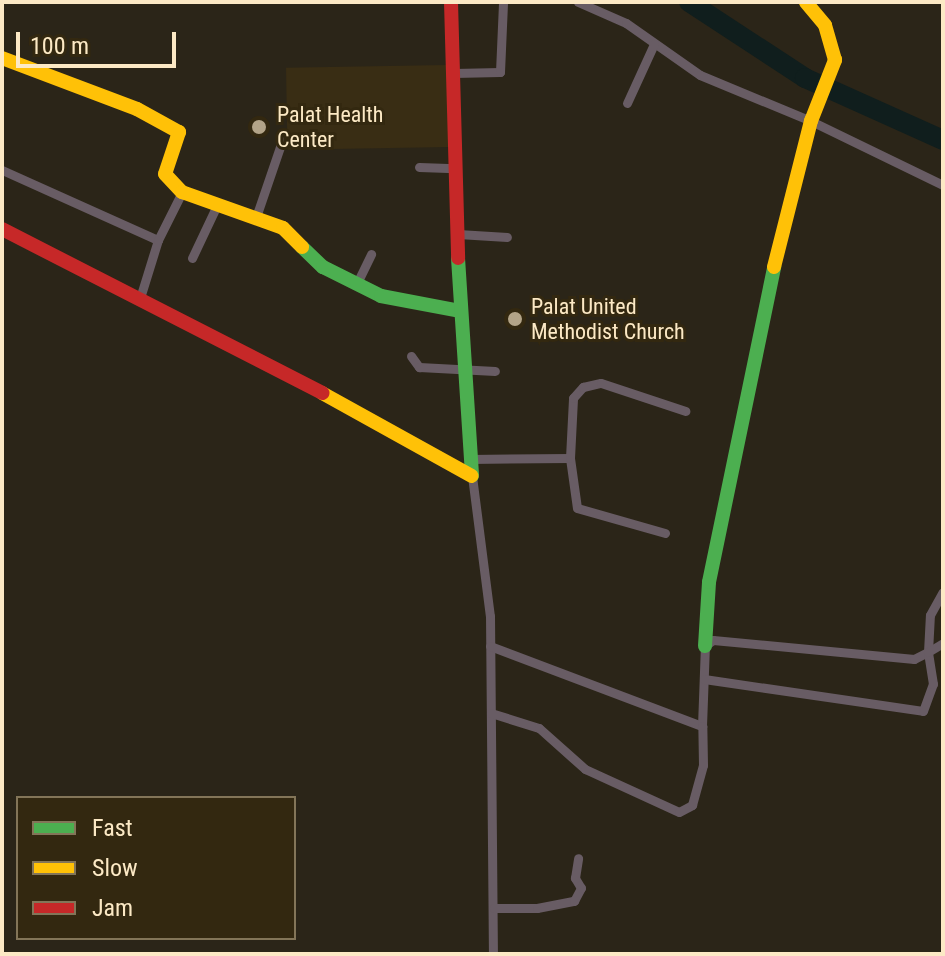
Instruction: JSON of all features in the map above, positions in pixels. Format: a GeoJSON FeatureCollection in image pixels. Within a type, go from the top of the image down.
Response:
{"type":"FeatureCollection","features":[{"type":"Feature","properties":{"kind":"street"},"geometry":{"type":"LineString","coordinates":[[451,2],[463,370],[469,459],[490,646],[493,954]]}},
{"type":"Feature","properties":{"kind":"street"},"geometry":{"type":"LineString","coordinates":[[454,73],[500,72],[503,2]]}},
{"type":"Feature","properties":{"kind":"street"},"geometry":{"type":"LineString","coordinates":[[578,2],[626,23],[700,75],[811,121],[943,185]]}},
{"type":"Feature","properties":{"kind":"street"},"geometry":{"type":"LineString","coordinates":[[491,713],[539,728],[585,769],[679,812],[692,805],[703,765],[709,582],[766,297],[811,121],[835,60],[825,25],[806,2]]}},
{"type":"Feature","properties":{"kind":"street"},"geometry":{"type":"LineString","coordinates":[[627,103],[654,44]]}},
{"type":"Feature","properties":{"kind":"street"},"geometry":{"type":"LineString","coordinates":[[2,58],[137,109],[179,132],[165,174],[182,192],[256,217],[293,235],[323,267],[358,281],[381,296],[460,311]]}},
{"type":"Feature","properties":{"kind":"street"},"geometry":{"type":"LineString","coordinates":[[256,217],[282,141]]}},
{"type":"Feature","properties":{"kind":"street"},"geometry":{"type":"LineString","coordinates":[[419,167],[455,168]]}},
{"type":"Feature","properties":{"kind":"street"},"geometry":{"type":"LineString","coordinates":[[2,170],[158,240]]}},
{"type":"Feature","properties":{"kind":"street"},"geometry":{"type":"LineString","coordinates":[[140,298],[158,240],[182,192]]}},
{"type":"Feature","properties":{"kind":"street"},"geometry":{"type":"LineString","coordinates":[[192,258],[217,205]]}},
{"type":"Feature","properties":{"kind":"street"},"geometry":{"type":"LineString","coordinates":[[2,229],[140,298],[472,476]]}},
{"type":"Feature","properties":{"kind":"street"},"geometry":{"type":"LineString","coordinates":[[458,234],[507,237]]}},
{"type":"Feature","properties":{"kind":"street"},"geometry":{"type":"LineString","coordinates":[[358,281],[371,254]]}},
{"type":"Feature","properties":{"kind":"street"},"geometry":{"type":"LineString","coordinates":[[411,356],[419,367],[495,371]]}},
{"type":"Feature","properties":{"kind":"street"},"geometry":{"type":"LineString","coordinates":[[665,533],[577,508],[570,458],[573,398],[583,387],[601,383],[685,411]]}},
{"type":"Feature","properties":{"kind":"street"},"geometry":{"type":"LineString","coordinates":[[469,459],[570,458]]}},
{"type":"Feature","properties":{"kind":"street"},"geometry":{"type":"LineString","coordinates":[[704,679],[923,711],[933,684],[928,652],[930,615],[943,592]]}},
{"type":"Feature","properties":{"kind":"street"},"geometry":{"type":"LineString","coordinates":[[705,646],[719,638],[914,659],[943,643]]}},
{"type":"Feature","properties":{"kind":"street"},"geometry":{"type":"LineString","coordinates":[[490,646],[702,726]]}},
{"type":"Feature","properties":{"kind":"street"},"geometry":{"type":"LineString","coordinates":[[494,908],[537,908],[574,901],[581,888],[575,878],[578,858]]}},
{"type":"Feature","properties":{"kind":"shaded area"},"geometry":{"type":"Polygon","coordinates":[[[447,65],[448,147],[287,150],[286,68],[447,65]]]}},
{"type":"Feature","properties":{"kind":"waterway"},"geometry":{"type":"LineString","coordinates":[[689,2],[805,78],[943,140]]}},
{"type":"Feature","properties":{"kind":"traffic: fast"},"geometry":{"type":"LineString","coordinates":[[302,247],[323,267],[381,296],[460,311]]}},
{"type":"Feature","properties":{"kind":"traffic: fast"},"geometry":{"type":"LineString","coordinates":[[458,258],[472,476]]}},
{"type":"Feature","properties":{"kind":"traffic: fast"},"geometry":{"type":"LineString","coordinates":[[705,646],[709,582],[774,267]]}},
{"type":"Feature","properties":{"kind":"traffic: slow"},"geometry":{"type":"LineString","coordinates":[[774,267],[811,121],[835,60],[825,25],[806,2]]}},
{"type":"Feature","properties":{"kind":"traffic: slow"},"geometry":{"type":"LineString","coordinates":[[2,58],[137,109],[179,132],[165,174],[182,192],[283,228],[302,247]]}},
{"type":"Feature","properties":{"kind":"traffic: slow"},"geometry":{"type":"LineString","coordinates":[[322,393],[472,476]]}},
{"type":"Feature","properties":{"kind":"traffic: jam"},"geometry":{"type":"LineString","coordinates":[[451,2],[458,258]]}},
{"type":"Feature","properties":{"kind":"traffic: jam"},"geometry":{"type":"LineString","coordinates":[[2,229],[322,393]]}},
{"type":"Feature","properties":{"kind":"place","name":"Palat Health Center"},"geometry":{"type":"Point","coordinates":[259,127]}},
{"type":"Feature","properties":{"kind":"place","name":"Palat United Methodist Church"},"geometry":{"type":"Point","coordinates":[515,319]}}]}
